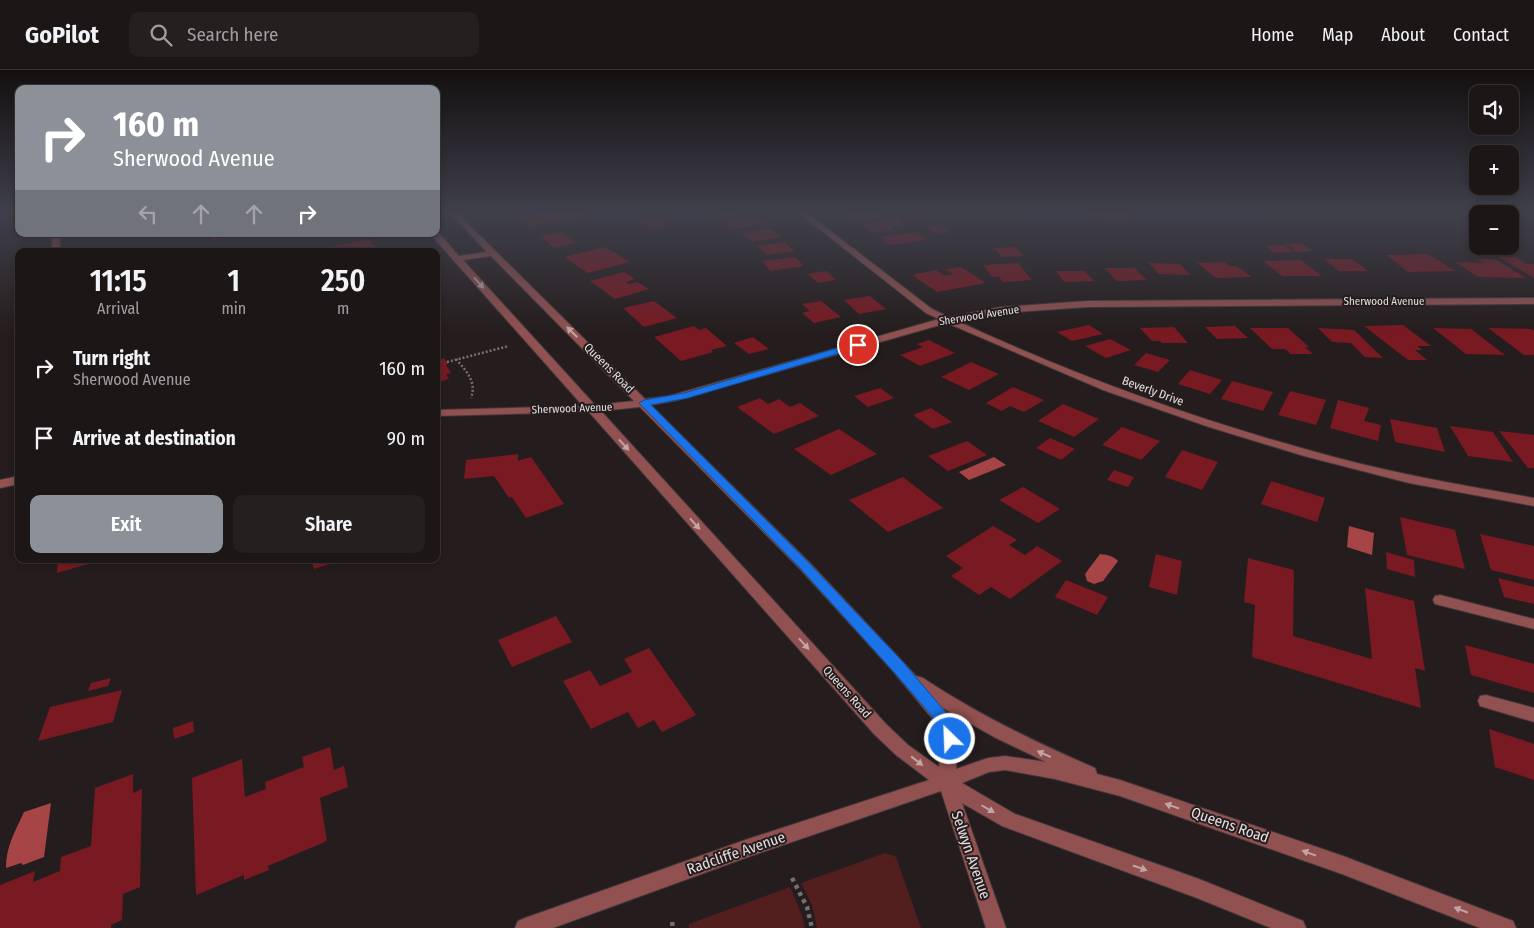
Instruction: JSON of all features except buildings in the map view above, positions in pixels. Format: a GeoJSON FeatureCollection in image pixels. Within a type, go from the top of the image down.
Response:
{"type":"FeatureCollection","features":[{"type":"Feature","properties":{"kind":"street","name":"Queens Road"},"geometry":{"type":"LineString","coordinates":[[452,253],[880,729],[902,750],[970,798],[1009,820],[1199,889],[1296,928]]}},
{"type":"Feature","properties":{"kind":"street"},"geometry":{"type":"LineString","coordinates":[[457,259],[487,253]]}},
{"type":"Feature","properties":{"kind":"street","name":"Queens Road"},"geometry":{"type":"LineString","coordinates":[[493,253],[805,566],[898,666],[936,711],[949,734],[948,782]]}},
{"type":"Feature","properties":{"kind":"street","name":"Beverly Drive"},"geometry":{"type":"LineString","coordinates":[[854,253],[923,307],[946,320],[1116,391],[1259,440],[1380,472],[1534,502]]}},
{"type":"Feature","properties":{"kind":"street","name":"Sherwood Avenue"},"geometry":{"type":"LineString","coordinates":[[440,413],[592,408],[644,403],[692,394],[946,320],[1001,310],[1117,303],[1534,301]]}},
{"type":"Feature","properties":{"kind":"street"},"geometry":{"type":"LineString","coordinates":[[0,484],[15,481]]}},
{"type":"Feature","properties":{"kind":"street"},"geometry":{"type":"LineString","coordinates":[[1440,600],[1534,624]]}},
{"type":"Feature","properties":{"kind":"street"},"geometry":{"type":"LineString","coordinates":[[898,666],[942,699],[1008,738],[1120,788]]}},
{"type":"Feature","properties":{"kind":"street"},"geometry":{"type":"LineString","coordinates":[[1486,701],[1534,714]]}},
{"type":"Feature","properties":{"kind":"street","name":"Queens Road"},"geometry":{"type":"LineString","coordinates":[[948,782],[988,765],[1005,763],[1055,771],[1120,788],[1315,855],[1506,928]]}},
{"type":"Feature","properties":{"kind":"street","name":"Radcliffe Avenue"},"geometry":{"type":"LineString","coordinates":[[525,928],[730,854],[948,782]]}},
{"type":"Feature","properties":{"kind":"street","name":"Selwyn Avenue"},"geometry":{"type":"LineString","coordinates":[[948,782],[970,856],[996,928]]}},
{"type":"Feature","properties":{"kind":"path"},"geometry":{"type":"LineString","coordinates":[[447,362],[509,346]]}},
{"type":"Feature","properties":{"kind":"path"},"geometry":{"type":"LineString","coordinates":[[456,359],[474,382],[475,387],[471,398]]}},
{"type":"Feature","properties":{"kind":"path"},"geometry":{"type":"LineString","coordinates":[[792,878],[807,907],[812,928]]}},
{"type":"Feature","properties":{"kind":"shaded area"},"geometry":{"type":"Polygon","coordinates":[[[994,457],[1006,465],[969,480],[959,472],[994,457]]]}},
{"type":"Feature","properties":{"kind":"shaded area"},"geometry":{"type":"Polygon","coordinates":[[[1349,526],[1374,533],[1372,555],[1347,547],[1349,526]]]}},
{"type":"Feature","properties":{"kind":"shaded area"},"geometry":{"type":"Polygon","coordinates":[[[1100,554],[1110,556],[1118,561],[1103,581],[1094,584],[1087,581],[1085,574],[1100,554]]]}},
{"type":"Feature","properties":{"kind":"shaded area"},"geometry":{"type":"Polygon","coordinates":[[[51,803],[44,857],[23,865],[21,863],[6,868],[9,846],[24,812],[51,803]]]}},
{"type":"Feature","properties":{"kind":"shaded area"},"geometry":{"type":"Polygon","coordinates":[[[885,853],[895,856],[897,860],[921,928],[817,928],[812,905],[801,883],[885,853]]]}},
{"type":"Feature","properties":{"kind":"shaded area"},"geometry":{"type":"Polygon","coordinates":[[[790,887],[802,915],[805,928],[689,928],[689,924],[790,887]]]}},
{"type":"Feature","properties":{"kind":"route"},"geometry":{"type":"LineString","coordinates":[[858,345],[685,396],[644,403],[805,566],[898,666],[943,720],[950,739]]}}]}
